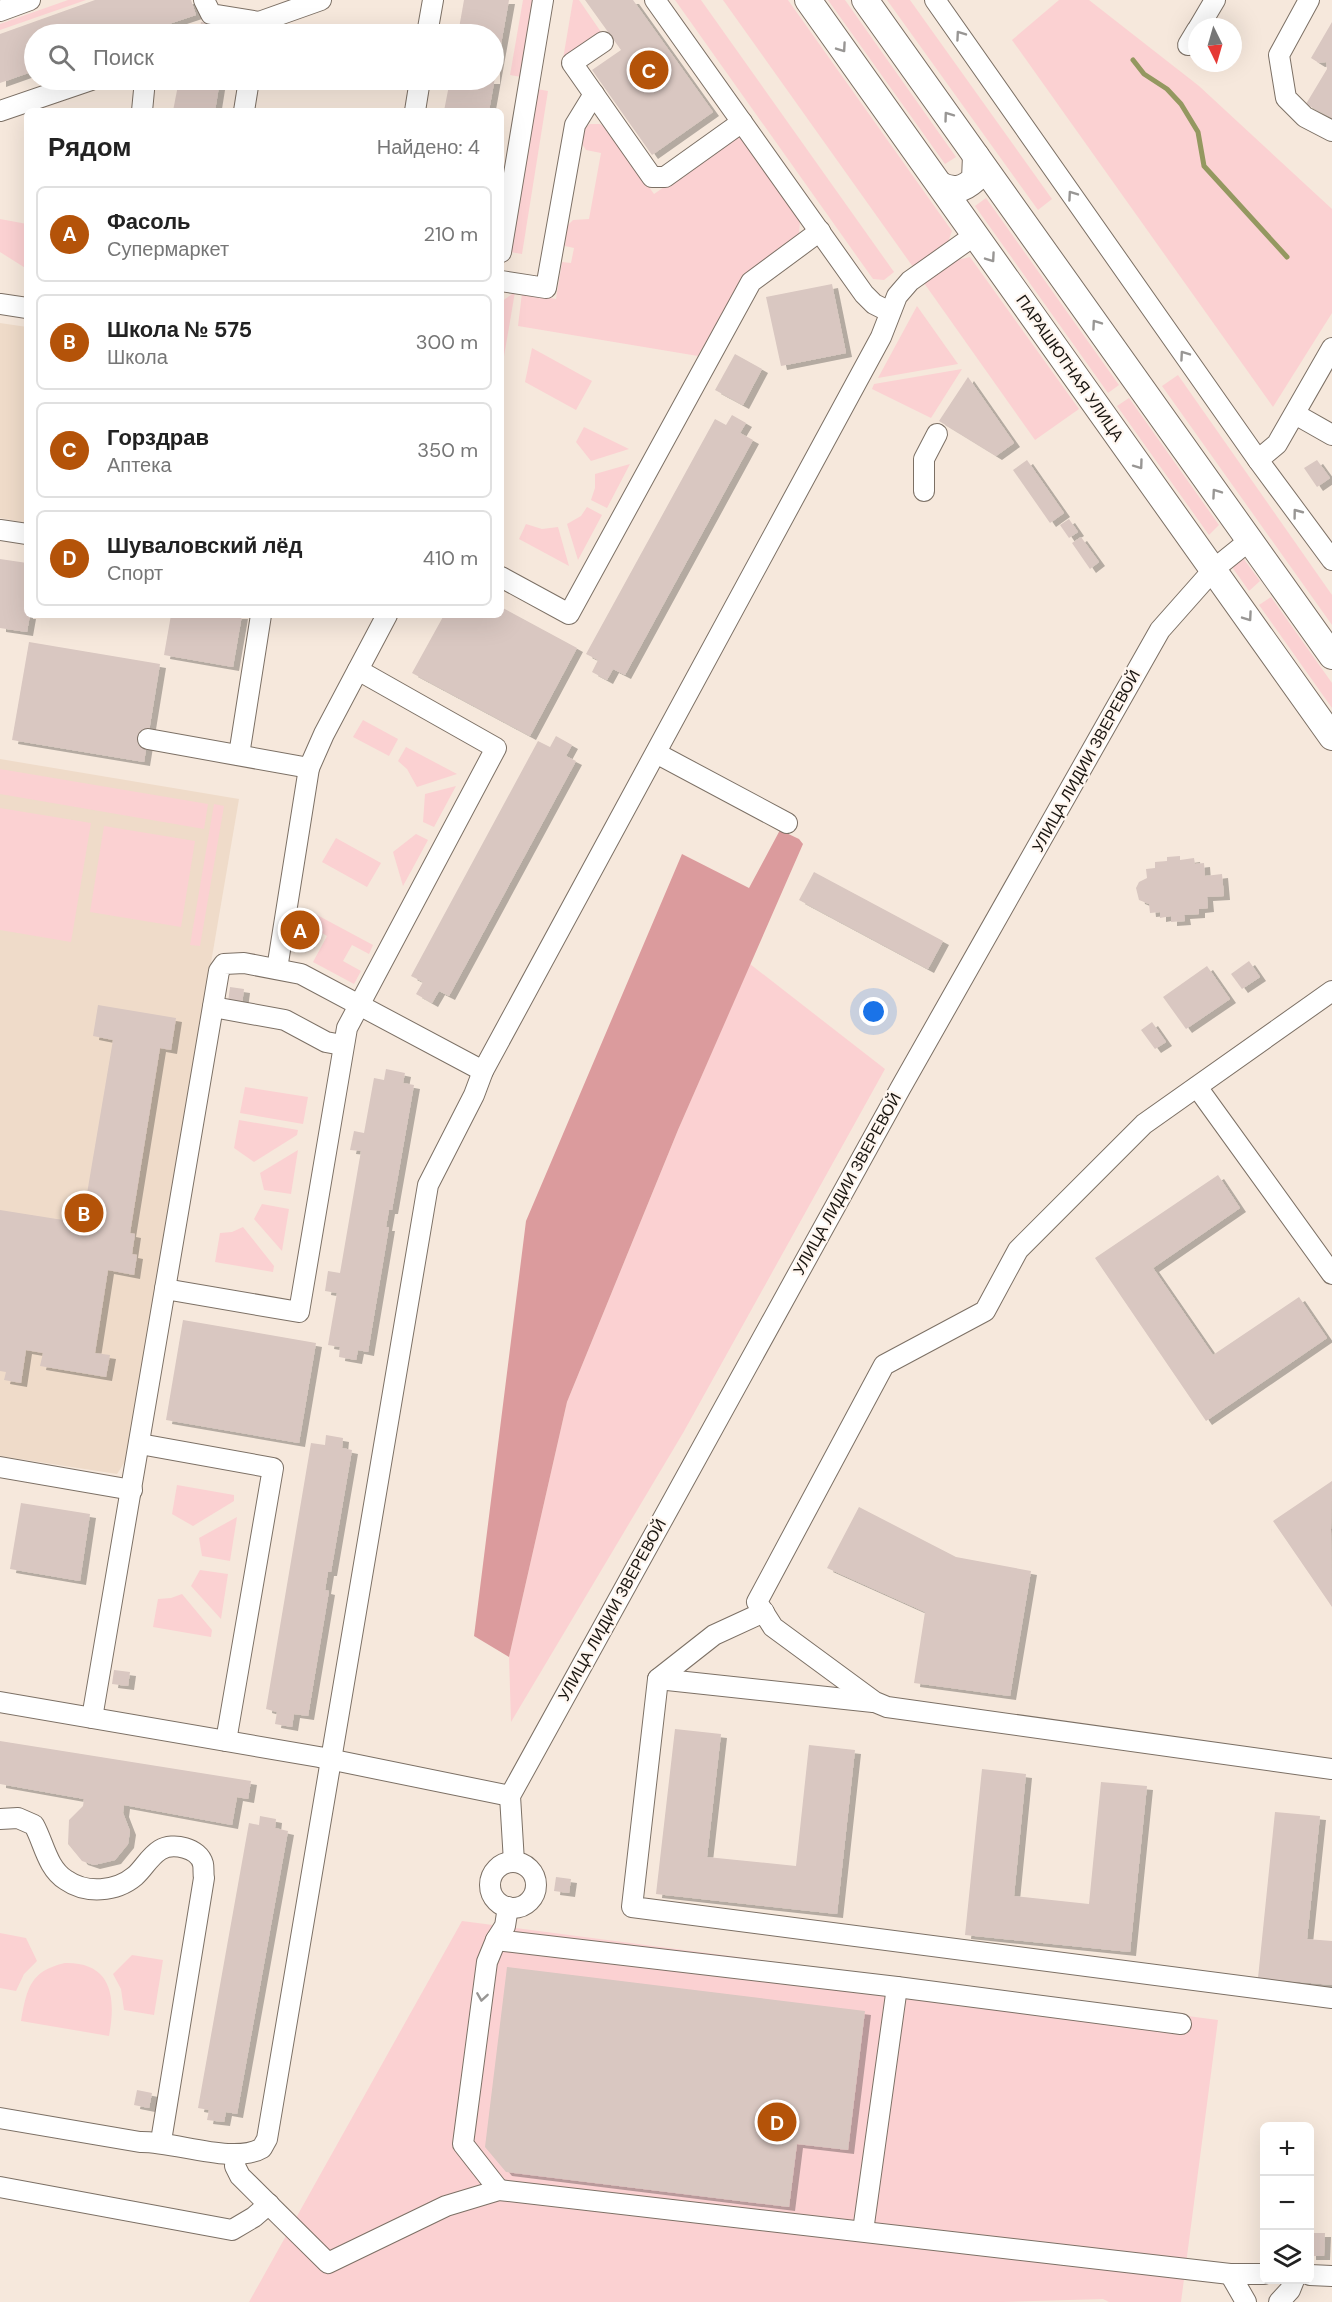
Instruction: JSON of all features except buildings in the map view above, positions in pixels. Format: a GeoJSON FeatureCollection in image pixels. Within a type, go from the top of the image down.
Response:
{"type":"FeatureCollection","features":[{"type":"Feature","properties":{"kind":"main road","name":"ПАРАШЮТНАЯ УЛИЦА"},"geometry":{"type":"LineString","coordinates":[[808,0],[1332,737]]}},
{"type":"Feature","properties":{"kind":"main road"},"geometry":{"type":"LineString","coordinates":[[865,0],[1332,656]]}},
{"type":"Feature","properties":{"kind":"main road"},"geometry":{"type":"LineString","coordinates":[[940,185],[950,190],[960,190],[968,186],[975,179],[976,156]]}},
{"type":"Feature","properties":{"kind":"street"},"geometry":{"type":"LineString","coordinates":[[0,10],[30,0]]}},
{"type":"Feature","properties":{"kind":"street"},"geometry":{"type":"LineString","coordinates":[[204,0],[211,14],[245,24]]}},
{"type":"Feature","properties":{"kind":"street"},"geometry":{"type":"LineString","coordinates":[[267,24],[321,0]]}},
{"type":"Feature","properties":{"kind":"street"},"geometry":{"type":"LineString","coordinates":[[429,24],[433,0]]}},
{"type":"Feature","properties":{"kind":"street"},"geometry":{"type":"LineString","coordinates":[[504,234],[543,0]]}},
{"type":"Feature","properties":{"kind":"street"},"geometry":{"type":"LineString","coordinates":[[655,0],[864,294],[874,304],[890,312]]}},
{"type":"Feature","properties":{"kind":"street"},"geometry":{"type":"LineString","coordinates":[[935,0],[1258,460],[1332,560]]}},
{"type":"Feature","properties":{"kind":"street"},"geometry":{"type":"LineString","coordinates":[[1204,18],[1215,0]]}},
{"type":"Feature","properties":{"kind":"street"},"geometry":{"type":"LineString","coordinates":[[1309,0],[1279,55],[1286,98],[1305,117],[1332,131]]}},
{"type":"Feature","properties":{"kind":"street"},"geometry":{"type":"LineString","coordinates":[[603,42],[572,63],[652,177],[659,179],[742,122]]}},
{"type":"Feature","properties":{"kind":"street"},"geometry":{"type":"LineString","coordinates":[[0,111],[62,90]]}},
{"type":"Feature","properties":{"kind":"street"},"geometry":{"type":"LineString","coordinates":[[142,108],[144,90]]}},
{"type":"Feature","properties":{"kind":"street"},"geometry":{"type":"LineString","coordinates":[[244,108],[247,90]]}},
{"type":"Feature","properties":{"kind":"street"},"geometry":{"type":"LineString","coordinates":[[415,108],[418,90]]}},
{"type":"Feature","properties":{"kind":"street"},"geometry":{"type":"LineString","coordinates":[[504,281],[546,288],[575,125],[594,94]]}},
{"type":"Feature","properties":{"kind":"street"},"geometry":{"type":"LineString","coordinates":[[504,579],[569,614],[751,282],[820,231]]}},
{"type":"Feature","properties":{"kind":"street"},"geometry":{"type":"LineString","coordinates":[[0,2118],[140,2142],[161,2141],[236,2154],[253,2153],[262,2148],[267,2139],[425,1198],[433,1171],[474,1095],[483,1071],[881,337],[897,296],[910,281],[975,235]]}},
{"type":"Feature","properties":{"kind":"street"},"geometry":{"type":"LineString","coordinates":[[0,304],[24,308]]}},
{"type":"Feature","properties":{"kind":"street"},"geometry":{"type":"LineString","coordinates":[[1258,460],[1277,444],[1332,348]]}},
{"type":"Feature","properties":{"kind":"street"},"geometry":{"type":"LineString","coordinates":[[1296,414],[1332,435]]}},
{"type":"Feature","properties":{"kind":"street"},"geometry":{"type":"LineString","coordinates":[[924,491],[924,459],[937,434]]}},
{"type":"Feature","properties":{"kind":"street"},"geometry":{"type":"LineString","coordinates":[[0,530],[24,534]]}},
{"type":"Feature","properties":{"kind":"street","name":"УЛИЦА ЛИДИИ ЗВЕРЕВОЙ"},"geometry":{"type":"LineString","coordinates":[[510,1796],[900,1089],[1160,630],[1214,569],[1250,540]]}},
{"type":"Feature","properties":{"kind":"street"},"geometry":{"type":"LineString","coordinates":[[239,755],[261,618]]}},
{"type":"Feature","properties":{"kind":"street"},"geometry":{"type":"LineString","coordinates":[[277,969],[309,768],[385,618]]}},
{"type":"Feature","properties":{"kind":"street"},"geometry":{"type":"LineString","coordinates":[[165,1289],[299,1312],[342,1045],[357,1006],[496,748],[358,670]]}},
{"type":"Feature","properties":{"kind":"street"},"geometry":{"type":"LineString","coordinates":[[148,739],[309,768]]}},
{"type":"Feature","properties":{"kind":"street"},"geometry":{"type":"LineString","coordinates":[[656,753],[787,823]]}},
{"type":"Feature","properties":{"kind":"street"},"geometry":{"type":"LineString","coordinates":[[92,1718],[219,971],[224,964],[233,962],[301,974],[357,1006],[483,1071]]}},
{"type":"Feature","properties":{"kind":"street"},"geometry":{"type":"LineString","coordinates":[[1332,991],[1144,1124],[1018,1250],[986,1311],[884,1365],[757,1602],[773,1627],[875,1702],[886,1707],[1332,1769]]}},
{"type":"Feature","properties":{"kind":"street"},"geometry":{"type":"LineString","coordinates":[[213,1006],[285,1020],[326,1042],[342,1045]]}},
{"type":"Feature","properties":{"kind":"street"},"geometry":{"type":"LineString","coordinates":[[1197,1088],[1332,1274]]}},
{"type":"Feature","properties":{"kind":"street"},"geometry":{"type":"LineString","coordinates":[[140,1444],[273,1468],[226,1741]]}},
{"type":"Feature","properties":{"kind":"street"},"geometry":{"type":"LineString","coordinates":[[0,1467],[132,1490]]}},
{"type":"Feature","properties":{"kind":"street"},"geometry":{"type":"LineString","coordinates":[[764,1612],[714,1635],[658,1679],[632,1907],[1332,1998]]}},
{"type":"Feature","properties":{"kind":"street"},"geometry":{"type":"LineString","coordinates":[[658,1679],[875,1702]]}},
{"type":"Feature","properties":{"kind":"street"},"geometry":{"type":"LineString","coordinates":[[0,1702],[331,1759],[510,1796],[514,1862]]}},
{"type":"Feature","properties":{"kind":"street"},"geometry":{"type":"LineString","coordinates":[[0,1819],[18,1818],[34,1825],[49,1862],[65,1880],[88,1889],[114,1888],[135,1876],[163,1848],[181,1846],[195,1852],[203,1863],[204,1878],[161,2141]]}},
{"type":"Feature","properties":{"kind":"street"},"geometry":{"type":"LineString","coordinates":[[514,1862],[528,1867],[533,1873],[536,1887],[534,1895],[523,1906],[508,1907],[496,1900],[490,1884],[497,1868],[514,1862]]}},
{"type":"Feature","properties":{"kind":"street"},"geometry":{"type":"LineString","coordinates":[[499,2190],[463,2144],[488,1962],[496,1940],[505,1926],[508,1907]]}},
{"type":"Feature","properties":{"kind":"street"},"geometry":{"type":"LineString","coordinates":[[496,1940],[897,1987],[1181,2024]]}},
{"type":"Feature","properties":{"kind":"street"},"geometry":{"type":"LineString","coordinates":[[863,2231],[897,1987]]}},
{"type":"Feature","properties":{"kind":"street"},"geometry":{"type":"LineString","coordinates":[[236,2154],[235,2166],[240,2176],[328,2263],[446,2206],[499,2190],[1230,2274],[1260,2274]]}},
{"type":"Feature","properties":{"kind":"street"},"geometry":{"type":"LineString","coordinates":[[0,2187],[232,2229],[254,2217],[269,2204]]}},
{"type":"Feature","properties":{"kind":"street"},"geometry":{"type":"LineString","coordinates":[[1230,2274],[1246,2302]]}},
{"type":"Feature","properties":{"kind":"street"},"geometry":{"type":"LineString","coordinates":[[1314,2275],[1332,2276]]}},
{"type":"Feature","properties":{"kind":"street"},"geometry":{"type":"LineString","coordinates":[[1279,2302],[1292,2284]]}},
{"type":"Feature","properties":{"kind":"shaded area"},"geometry":{"type":"Polygon","coordinates":[[[68,0],[86,0],[0,30],[0,24],[68,0]]]}},
{"type":"Feature","properties":{"kind":"shaded area"},"geometry":{"type":"Polygon","coordinates":[[[523,0],[533,0],[521,77],[510,75],[523,0]]]}},
{"type":"Feature","properties":{"kind":"shaded area"},"geometry":{"type":"Polygon","coordinates":[[[573,0],[579,0],[601,32],[563,59],[573,0]]]}},
{"type":"Feature","properties":{"kind":"shaded area"},"geometry":{"type":"Polygon","coordinates":[[[675,0],[701,0],[894,272],[884,280],[873,279],[675,0]]]}},
{"type":"Feature","properties":{"kind":"shaded area"},"geometry":{"type":"Polygon","coordinates":[[[723,0],[788,0],[952,231],[948,242],[913,267],[723,0]]]}},
{"type":"Feature","properties":{"kind":"shaded area"},"geometry":{"type":"Polygon","coordinates":[[[828,0],[845,0],[956,157],[945,164],[828,0]]]}},
{"type":"Feature","properties":{"kind":"shaded area"},"geometry":{"type":"Polygon","coordinates":[[[887,0],[910,0],[1052,199],[1038,210],[887,0]]]}},
{"type":"Feature","properties":{"kind":"shaded area"},"geometry":{"type":"Polygon","coordinates":[[[1059,0],[1089,0],[1199,86],[1332,209],[1332,313],[1273,407],[1012,40],[1059,0]]]}},
{"type":"Feature","properties":{"kind":"shaded area"},"geometry":{"type":"Polygon","coordinates":[[[537,89],[548,91],[522,254],[510,252],[537,89]]]}},
{"type":"Feature","properties":{"kind":"shaded area"},"geometry":{"type":"Polygon","coordinates":[[[590,124],[600,124],[607,128],[654,194],[739,135],[800,221],[799,233],[743,276],[698,356],[518,326],[522,293],[556,299],[562,262],[571,263],[574,248],[565,246],[567,226],[573,220],[589,219],[601,153],[586,150],[582,144],[584,128],[590,124]]]}},
{"type":"Feature","properties":{"kind":"shaded area"},"geometry":{"type":"Polygon","coordinates":[[[986,198],[1119,385],[1108,393],[975,206],[986,198]]]}},
{"type":"Feature","properties":{"kind":"shaded area"},"geometry":{"type":"Polygon","coordinates":[[[0,219],[24,223],[24,267],[0,252],[0,219]]]}},
{"type":"Feature","properties":{"kind":"shaded area"},"geometry":{"type":"Polygon","coordinates":[[[970,257],[1079,409],[1035,440],[924,283],[957,260],[970,257]]]}},
{"type":"Feature","properties":{"kind":"shaded area"},"geometry":{"type":"Polygon","coordinates":[[[515,292],[504,356],[504,300],[515,292]]]}},
{"type":"Feature","properties":{"kind":"shaded area"},"geometry":{"type":"Polygon","coordinates":[[[917,306],[958,364],[878,378],[917,306]]]}},
{"type":"Feature","properties":{"kind":"shaded area"},"geometry":{"type":"Polygon","coordinates":[[[0,323],[24,327],[24,522],[0,518],[0,323]]]}},
{"type":"Feature","properties":{"kind":"shaded area"},"geometry":{"type":"Polygon","coordinates":[[[532,348],[592,381],[576,410],[525,382],[532,348]]]}},
{"type":"Feature","properties":{"kind":"shaded area"},"geometry":{"type":"Polygon","coordinates":[[[962,369],[931,418],[872,389],[874,384],[962,369]]]}},
{"type":"Feature","properties":{"kind":"shaded area"},"geometry":{"type":"Polygon","coordinates":[[[1178,375],[1332,595],[1332,625],[1162,386],[1178,375]]]}},
{"type":"Feature","properties":{"kind":"shaded area"},"geometry":{"type":"Polygon","coordinates":[[[1129,398],[1219,525],[1209,535],[1117,406],[1129,398]]]}},
{"type":"Feature","properties":{"kind":"shaded area"},"geometry":{"type":"Polygon","coordinates":[[[584,427],[629,449],[591,461],[576,442],[584,427]]]}},
{"type":"Feature","properties":{"kind":"shaded area"},"geometry":{"type":"Polygon","coordinates":[[[630,464],[607,508],[591,500],[595,488],[595,474],[630,464]]]}},
{"type":"Feature","properties":{"kind":"shaded area"},"geometry":{"type":"Polygon","coordinates":[[[587,507],[602,515],[578,560],[567,524],[581,516],[587,507]]]}},
{"type":"Feature","properties":{"kind":"shaded area"},"geometry":{"type":"Polygon","coordinates":[[[526,524],[542,529],[558,527],[569,566],[519,539],[526,524]]]}},
{"type":"Feature","properties":{"kind":"shaded area"},"geometry":{"type":"Polygon","coordinates":[[[1243,558],[1260,581],[1249,591],[1232,567],[1243,558]]]}},
{"type":"Feature","properties":{"kind":"shaded area"},"geometry":{"type":"Polygon","coordinates":[[[1271,597],[1332,683],[1332,708],[1259,605],[1271,597]]]}},
{"type":"Feature","properties":{"kind":"shaded area"},"geometry":{"type":"Polygon","coordinates":[[[363,720],[398,739],[389,756],[353,737],[363,720]]]}},
{"type":"Feature","properties":{"kind":"shaded area"},"geometry":{"type":"Polygon","coordinates":[[[406,747],[457,774],[417,787],[407,769],[398,761],[406,747]]]}},
{"type":"Feature","properties":{"kind":"shaded area"},"geometry":{"type":"Polygon","coordinates":[[[0,759],[239,799],[126,1460],[117,1474],[0,1456],[0,759]]]}},
{"type":"Feature","properties":{"kind":"shaded area"},"geometry":{"type":"Polygon","coordinates":[[[0,769],[208,804],[204,829],[0,794],[0,769]]]}},
{"type":"Feature","properties":{"kind":"shaded area"},"geometry":{"type":"Polygon","coordinates":[[[456,786],[434,827],[423,822],[425,794],[456,786]]]}},
{"type":"Feature","properties":{"kind":"shaded area"},"geometry":{"type":"Polygon","coordinates":[[[214,804],[224,806],[200,946],[190,945],[214,804]]]}},
{"type":"Feature","properties":{"kind":"shaded area"},"geometry":{"type":"Polygon","coordinates":[[[0,808],[91,823],[71,942],[0,930],[0,808]]]}},
{"type":"Feature","properties":{"kind":"shaded area"},"geometry":{"type":"Polygon","coordinates":[[[104,826],[195,841],[181,927],[90,912],[104,826]]]}},
{"type":"Feature","properties":{"kind":"shaded area"},"geometry":{"type":"Polygon","coordinates":[[[780,830],[799,839],[803,844],[678,1130],[567,1402],[509,1657],[474,1636],[526,1221],[682,854],[749,888],[780,830]]]}},
{"type":"Feature","properties":{"kind":"shaded area"},"geometry":{"type":"Polygon","coordinates":[[[416,834],[428,840],[403,886],[393,852],[416,834]]]}},
{"type":"Feature","properties":{"kind":"shaded area"},"geometry":{"type":"Polygon","coordinates":[[[336,838],[381,863],[367,887],[322,862],[336,838]]]}},
{"type":"Feature","properties":{"kind":"shaded area"},"geometry":{"type":"Polygon","coordinates":[[[304,908],[373,945],[369,954],[352,945],[343,961],[361,971],[354,984],[313,962],[327,936],[303,922],[304,908]]]}},
{"type":"Feature","properties":{"kind":"shaded area"},"geometry":{"type":"Polygon","coordinates":[[[750,964],[885,1069],[683,1433],[511,1722],[509,1657],[567,1402],[678,1130],[750,964]]]}},
{"type":"Feature","properties":{"kind":"shaded area"},"geometry":{"type":"Polygon","coordinates":[[[245,1087],[308,1097],[303,1124],[240,1113],[245,1087]]]}},
{"type":"Feature","properties":{"kind":"shaded area"},"geometry":{"type":"Polygon","coordinates":[[[239,1120],[298,1130],[297,1135],[254,1162],[234,1148],[239,1120]]]}},
{"type":"Feature","properties":{"kind":"shaded area"},"geometry":{"type":"Polygon","coordinates":[[[298,1150],[291,1194],[264,1190],[260,1173],[298,1150]]]}},
{"type":"Feature","properties":{"kind":"shaded area"},"geometry":{"type":"Polygon","coordinates":[[[262,1204],[289,1209],[282,1251],[254,1219],[262,1204]]]}},
{"type":"Feature","properties":{"kind":"shaded area"},"geometry":{"type":"Polygon","coordinates":[[[243,1227],[274,1266],[273,1272],[215,1262],[220,1233],[232,1232],[243,1227]]]}},
{"type":"Feature","properties":{"kind":"shaded area"},"geometry":{"type":"Polygon","coordinates":[[[177,1485],[234,1495],[234,1501],[193,1526],[172,1514],[177,1485]]]}},
{"type":"Feature","properties":{"kind":"shaded area"},"geometry":{"type":"Polygon","coordinates":[[[237,1517],[230,1561],[202,1556],[199,1538],[237,1517]]]}},
{"type":"Feature","properties":{"kind":"shaded area"},"geometry":{"type":"Polygon","coordinates":[[[200,1570],[228,1574],[221,1619],[191,1586],[200,1570]]]}},
{"type":"Feature","properties":{"kind":"shaded area"},"geometry":{"type":"Polygon","coordinates":[[[182,1594],[212,1630],[211,1637],[153,1627],[158,1599],[182,1594]]]}},
{"type":"Feature","properties":{"kind":"shaded area"},"geometry":{"type":"Polygon","coordinates":[[[462,1921],[1218,2020],[1181,2302],[1109,2302],[1103,2299],[1003,2302],[249,2302],[462,1921]]]}},
{"type":"Feature","properties":{"kind":"shaded area"},"geometry":{"type":"Polygon","coordinates":[[[0,1933],[26,1938],[37,1961],[24,1974],[16,1991],[0,1988],[0,1933]]]}},
{"type":"Feature","properties":{"kind":"shaded area"},"geometry":{"type":"Polygon","coordinates":[[[132,1955],[163,1960],[154,2015],[124,2010],[121,1989],[113,1974],[132,1955]]]}},
{"type":"Feature","properties":{"kind":"shaded area"},"geometry":{"type":"Polygon","coordinates":[[[65,1963],[81,1964],[93,1969],[108,1985],[112,2009],[109,2036],[21,2021],[28,1990],[37,1976],[53,1966],[65,1963]]]}},
{"type":"Feature","properties":{"kind":"waterway"},"geometry":{"type":"LineString","coordinates":[[1133,60],[1144,74],[1167,89],[1181,104],[1198,132],[1204,166],[1287,257]]}},
{"type":"Feature","properties":{"kind":"place","name":"Горздрав"},"geometry":{"type":"Point","coordinates":[649,70]}},
{"type":"Feature","properties":{"kind":"place","name":"Фасоль"},"geometry":{"type":"Point","coordinates":[300,930]}},
{"type":"Feature","properties":{"kind":"place","name":"Школа № 575"},"geometry":{"type":"Point","coordinates":[84,1213]}},
{"type":"Feature","properties":{"kind":"place","name":"Шуваловский лёд"},"geometry":{"type":"Point","coordinates":[777,2122]}}]}
